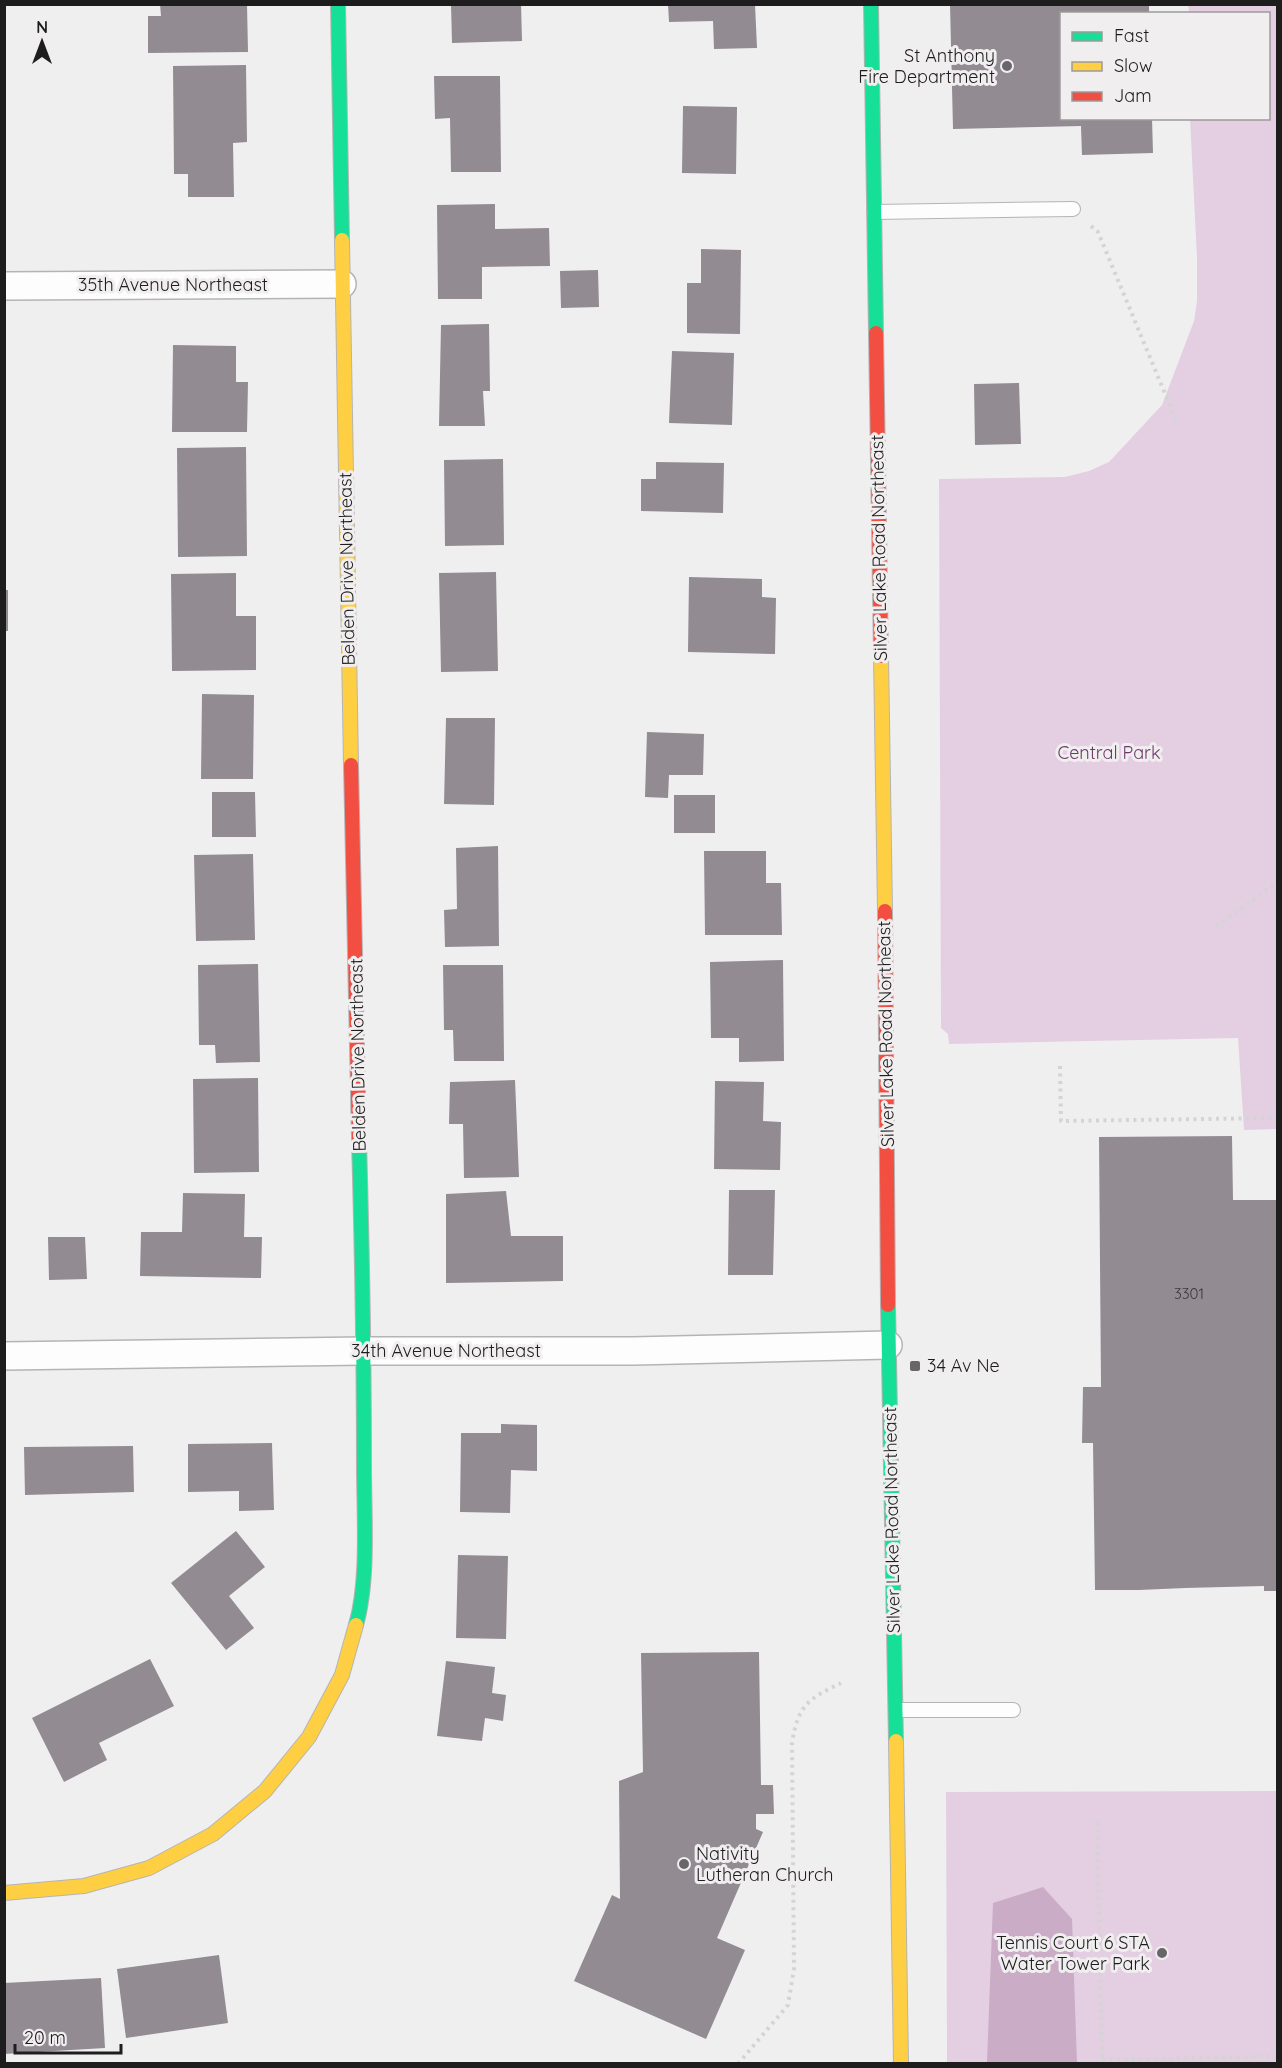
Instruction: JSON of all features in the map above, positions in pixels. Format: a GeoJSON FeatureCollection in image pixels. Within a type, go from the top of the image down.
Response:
{"type":"FeatureCollection","features":[{"type":"Feature","properties":{"kind":"street","name":"Belden Drive Northeast"},"geometry":{"type":"LineString","coordinates":[[4,1893],[84,1886],[149,1868],[213,1834],[265,1791],[309,1737],[342,1675],[361,1607],[364,1537],[364,1351],[338,4]]}},
{"type":"Feature","properties":{"kind":"street","name":"Silver Lake Road Northeast"},"geometry":{"type":"LineString","coordinates":[[871,4],[887,1078],[888,1345],[901,2064]]}},
{"type":"Feature","properties":{"kind":"street","name":"35th Avenue Northeast"},"geometry":{"type":"LineString","coordinates":[[4,286],[342,284]]}},
{"type":"Feature","properties":{"kind":"street","name":"34th Avenue Northeast"},"geometry":{"type":"LineString","coordinates":[[4,1356],[364,1351],[633,1351],[888,1345]]}},
{"type":"Feature","properties":{"kind":"lane"},"geometry":{"type":"LineString","coordinates":[[874,212],[1073,208]]}},
{"type":"Feature","properties":{"kind":"lane"},"geometry":{"type":"LineString","coordinates":[[896,1710],[1013,1710]]}},
{"type":"Feature","properties":{"kind":"path"},"geometry":{"type":"LineString","coordinates":[[1073,208],[1098,232],[1178,425]]}},
{"type":"Feature","properties":{"kind":"path"},"geometry":{"type":"LineString","coordinates":[[1216,926],[1269,889],[1278,879]]}},
{"type":"Feature","properties":{"kind":"path"},"geometry":{"type":"LineString","coordinates":[[1060,1065],[1061,1121],[1278,1118]]}},
{"type":"Feature","properties":{"kind":"path"},"geometry":{"type":"LineString","coordinates":[[738,2064],[788,2005],[794,1969],[792,1743],[796,1720],[813,1697],[841,1683]]}},
{"type":"Feature","properties":{"kind":"path"},"geometry":{"type":"LineString","coordinates":[[1097,1822],[1102,2062],[1278,2056]]}},
{"type":"Feature","properties":{"kind":"green space","name":"Central Park"},"geometry":{"type":"Polygon","coordinates":[[[1188,5],[1277,5],[1277,1129],[1244,1130],[1238,1038],[949,1044],[948,1034],[941,1028],[939,479],[1065,477],[1089,471],[1109,462],[1162,405],[1194,321],[1197,301],[1190,120],[1270,120],[1270,12],[1189,12],[1188,5]]]}},
{"type":"Feature","properties":{"kind":"green space"},"geometry":{"type":"Polygon","coordinates":[[[1277,1791],[1277,2063],[947,2063],[946,1792],[1277,1791]]]}},
{"type":"Feature","properties":{"kind":"shaded area"},"geometry":{"type":"Polygon","coordinates":[[[1043,1887],[1072,1919],[1077,2063],[987,2063],[993,1903],[1043,1887]]]}},
{"type":"Feature","properties":{"kind":"building"},"geometry":{"type":"Polygon","coordinates":[[[160,4],[247,4],[248,52],[148,53],[148,16],[161,16],[160,4]]]}},
{"type":"Feature","properties":{"kind":"building"},"geometry":{"type":"Polygon","coordinates":[[[451,4],[521,4],[522,41],[452,43],[451,4]]]}},
{"type":"Feature","properties":{"kind":"building"},"geometry":{"type":"Polygon","coordinates":[[[668,4],[755,4],[757,48],[714,49],[713,21],[669,22],[668,4]]]}},
{"type":"Feature","properties":{"kind":"building","name":"St Anthony Fire Department"},"geometry":{"type":"Polygon","coordinates":[[[950,4],[1149,4],[1149,12],[1060,12],[1060,120],[1152,120],[1153,153],[1082,155],[1081,126],[953,129],[950,4]]]}},
{"type":"Feature","properties":{"kind":"building"},"geometry":{"type":"Polygon","coordinates":[[[246,65],[247,142],[233,143],[234,197],[188,197],[188,174],[174,174],[173,66],[246,65]]]}},
{"type":"Feature","properties":{"kind":"building"},"geometry":{"type":"Polygon","coordinates":[[[434,76],[500,76],[501,172],[451,172],[450,118],[435,119],[434,76]]]}},
{"type":"Feature","properties":{"kind":"building"},"geometry":{"type":"Polygon","coordinates":[[[683,106],[737,107],[736,174],[682,173],[683,106]]]}},
{"type":"Feature","properties":{"kind":"building"},"geometry":{"type":"Polygon","coordinates":[[[495,204],[495,229],[549,228],[550,266],[482,267],[482,299],[438,299],[437,205],[495,204]]]}},
{"type":"Feature","properties":{"kind":"building"},"geometry":{"type":"Polygon","coordinates":[[[701,249],[741,250],[740,334],[687,333],[687,283],[701,283],[701,249]]]}},
{"type":"Feature","properties":{"kind":"building"},"geometry":{"type":"Polygon","coordinates":[[[598,270],[599,307],[561,308],[560,271],[598,270]]]}},
{"type":"Feature","properties":{"kind":"building"},"geometry":{"type":"Polygon","coordinates":[[[489,324],[490,391],[483,391],[485,426],[439,426],[441,325],[489,324]]]}},
{"type":"Feature","properties":{"kind":"building"},"geometry":{"type":"Polygon","coordinates":[[[173,345],[236,346],[236,382],[248,382],[247,432],[172,432],[173,345]]]}},
{"type":"Feature","properties":{"kind":"building"},"geometry":{"type":"Polygon","coordinates":[[[672,351],[734,353],[732,425],[669,423],[672,351]]]}},
{"type":"Feature","properties":{"kind":"building"},"geometry":{"type":"Polygon","coordinates":[[[1019,383],[1021,444],[975,445],[974,384],[1019,383]]]}},
{"type":"Feature","properties":{"kind":"building"},"geometry":{"type":"Polygon","coordinates":[[[246,447],[247,556],[178,557],[177,448],[246,447]]]}},
{"type":"Feature","properties":{"kind":"building"},"geometry":{"type":"Polygon","coordinates":[[[503,459],[504,545],[445,546],[444,460],[503,459]]]}},
{"type":"Feature","properties":{"kind":"building"},"geometry":{"type":"Polygon","coordinates":[[[656,462],[724,463],[723,513],[641,511],[641,479],[656,479],[656,462]]]}},
{"type":"Feature","properties":{"kind":"building"},"geometry":{"type":"Polygon","coordinates":[[[496,572],[498,671],[441,672],[439,573],[496,572]]]}},
{"type":"Feature","properties":{"kind":"building"},"geometry":{"type":"Polygon","coordinates":[[[236,573],[236,616],[256,616],[256,670],[172,671],[171,574],[236,573]]]}},
{"type":"Feature","properties":{"kind":"building"},"geometry":{"type":"Polygon","coordinates":[[[689,577],[762,579],[762,597],[776,598],[775,654],[688,652],[689,577]]]}},
{"type":"Feature","properties":{"kind":"building"},"geometry":{"type":"Polygon","coordinates":[[[4,590],[8,590],[8,631],[4,631],[4,590]]]}},
{"type":"Feature","properties":{"kind":"building"},"geometry":{"type":"Polygon","coordinates":[[[202,694],[254,695],[253,779],[201,779],[202,694]]]}},
{"type":"Feature","properties":{"kind":"building"},"geometry":{"type":"Polygon","coordinates":[[[446,718],[495,718],[494,805],[444,804],[446,718]]]}},
{"type":"Feature","properties":{"kind":"building"},"geometry":{"type":"Polygon","coordinates":[[[647,732],[704,734],[703,775],[669,775],[668,798],[645,797],[647,732]]]}},
{"type":"Feature","properties":{"kind":"building"},"geometry":{"type":"Polygon","coordinates":[[[212,792],[255,792],[256,837],[212,837],[212,792]]]}},
{"type":"Feature","properties":{"kind":"building"},"geometry":{"type":"Polygon","coordinates":[[[674,795],[715,795],[715,833],[674,833],[674,795]]]}},
{"type":"Feature","properties":{"kind":"building"},"geometry":{"type":"Polygon","coordinates":[[[498,846],[499,946],[445,947],[444,910],[457,909],[456,848],[498,846]]]}},
{"type":"Feature","properties":{"kind":"building"},"geometry":{"type":"Polygon","coordinates":[[[704,851],[766,851],[766,883],[781,883],[782,935],[705,935],[704,851]]]}},
{"type":"Feature","properties":{"kind":"building"},"geometry":{"type":"Polygon","coordinates":[[[253,854],[255,940],[196,941],[194,855],[253,854]]]}},
{"type":"Feature","properties":{"kind":"building"},"geometry":{"type":"Polygon","coordinates":[[[783,960],[784,1061],[739,1062],[739,1038],[711,1038],[710,962],[783,960]]]}},
{"type":"Feature","properties":{"kind":"building"},"geometry":{"type":"Polygon","coordinates":[[[258,964],[260,1062],[216,1063],[215,1045],[199,1045],[198,965],[258,964]]]}},
{"type":"Feature","properties":{"kind":"building"},"geometry":{"type":"Polygon","coordinates":[[[443,965],[503,965],[504,1061],[454,1061],[453,1030],[444,1030],[443,965]]]}},
{"type":"Feature","properties":{"kind":"building"},"geometry":{"type":"Polygon","coordinates":[[[258,1078],[259,1172],[194,1173],[193,1079],[258,1078]]]}},
{"type":"Feature","properties":{"kind":"building"},"geometry":{"type":"Polygon","coordinates":[[[515,1080],[519,1177],[464,1178],[463,1124],[449,1124],[450,1082],[515,1080]]]}},
{"type":"Feature","properties":{"kind":"building"},"geometry":{"type":"Polygon","coordinates":[[[715,1081],[764,1082],[763,1121],[781,1122],[780,1170],[714,1169],[715,1081]]]}},
{"type":"Feature","properties":{"kind":"building"},"geometry":{"type":"Polygon","coordinates":[[[1232,1136],[1233,1200],[1278,1200],[1278,1591],[1264,1591],[1264,1586],[1095,1590],[1093,1443],[1082,1443],[1083,1387],[1101,1387],[1099,1137],[1232,1136]]]}},
{"type":"Feature","properties":{"kind":"building"},"geometry":{"type":"Polygon","coordinates":[[[729,1190],[775,1190],[773,1275],[728,1275],[729,1190]]]}},
{"type":"Feature","properties":{"kind":"building"},"geometry":{"type":"Polygon","coordinates":[[[506,1191],[511,1236],[563,1236],[563,1281],[446,1283],[446,1194],[506,1191]]]}},
{"type":"Feature","properties":{"kind":"building"},"geometry":{"type":"Polygon","coordinates":[[[183,1193],[245,1194],[244,1237],[262,1237],[261,1278],[140,1276],[141,1232],[182,1232],[183,1193]]]}},
{"type":"Feature","properties":{"kind":"building"},"geometry":{"type":"Polygon","coordinates":[[[48,1237],[85,1237],[87,1279],[49,1280],[48,1237]]]}},
{"type":"Feature","properties":{"kind":"building"},"geometry":{"type":"Polygon","coordinates":[[[501,1424],[537,1425],[537,1471],[511,1470],[510,1513],[460,1512],[461,1433],[501,1433],[501,1424]]]}},
{"type":"Feature","properties":{"kind":"building"},"geometry":{"type":"Polygon","coordinates":[[[272,1443],[274,1510],[239,1511],[239,1491],[188,1492],[188,1444],[272,1443]]]}},
{"type":"Feature","properties":{"kind":"building"},"geometry":{"type":"Polygon","coordinates":[[[133,1446],[134,1492],[25,1495],[24,1447],[133,1446]]]}},
{"type":"Feature","properties":{"kind":"building"},"geometry":{"type":"Polygon","coordinates":[[[236,1531],[265,1567],[229,1596],[254,1628],[226,1650],[171,1583],[236,1531]]]}},
{"type":"Feature","properties":{"kind":"building"},"geometry":{"type":"Polygon","coordinates":[[[458,1555],[508,1556],[506,1639],[456,1638],[458,1555]]]}},
{"type":"Feature","properties":{"kind":"building","name":"Nativity Lutheran Church"},"geometry":{"type":"Polygon","coordinates":[[[759,1652],[761,1785],[773,1785],[774,1814],[756,1814],[756,1829],[763,1832],[717,1938],[745,1950],[706,2039],[574,1981],[612,1895],[620,1899],[619,1781],[643,1772],[641,1653],[759,1652]]]}},
{"type":"Feature","properties":{"kind":"building"},"geometry":{"type":"Polygon","coordinates":[[[150,1659],[174,1706],[99,1743],[107,1760],[64,1782],[32,1718],[150,1659]]]}},
{"type":"Feature","properties":{"kind":"building"},"geometry":{"type":"Polygon","coordinates":[[[446,1661],[495,1667],[492,1693],[506,1695],[503,1721],[485,1718],[482,1741],[437,1736],[446,1661]]]}},
{"type":"Feature","properties":{"kind":"building"},"geometry":{"type":"Polygon","coordinates":[[[219,1955],[228,2023],[126,2038],[117,1969],[219,1955]]]}},
{"type":"Feature","properties":{"kind":"building"},"geometry":{"type":"Polygon","coordinates":[[[101,1978],[105,2048],[4,2054],[4,1983],[101,1978]]]}},
{"type":"Feature","properties":{"kind":"traffic: fast"},"geometry":{"type":"LineString","coordinates":[[338,4],[342,240]]}},
{"type":"Feature","properties":{"kind":"traffic: fast"},"geometry":{"type":"LineString","coordinates":[[871,4],[876,333]]}},
{"type":"Feature","properties":{"kind":"traffic: fast"},"geometry":{"type":"LineString","coordinates":[[356,1625],[363,1588],[365,1547],[359,1140]]}},
{"type":"Feature","properties":{"kind":"traffic: fast"},"geometry":{"type":"LineString","coordinates":[[888,1305],[896,1741]]}},
{"type":"Feature","properties":{"kind":"traffic: slow"},"geometry":{"type":"LineString","coordinates":[[342,240],[351,765]]}},
{"type":"Feature","properties":{"kind":"traffic: slow"},"geometry":{"type":"LineString","coordinates":[[881,656],[885,911]]}},
{"type":"Feature","properties":{"kind":"traffic: slow"},"geometry":{"type":"LineString","coordinates":[[4,1893],[84,1886],[149,1868],[213,1834],[265,1791],[309,1737],[342,1675],[356,1625]]}},
{"type":"Feature","properties":{"kind":"traffic: slow"},"geometry":{"type":"LineString","coordinates":[[896,1741],[901,2064]]}},
{"type":"Feature","properties":{"kind":"traffic: jam"},"geometry":{"type":"LineString","coordinates":[[876,333],[881,656]]}},
{"type":"Feature","properties":{"kind":"traffic: jam"},"geometry":{"type":"LineString","coordinates":[[351,765],[359,1140]]}},
{"type":"Feature","properties":{"kind":"traffic: jam"},"geometry":{"type":"LineString","coordinates":[[885,911],[888,1305]]}},
{"type":"Feature","properties":{"kind":"place","name":"St Anthony Fire Department"},"geometry":{"type":"Point","coordinates":[1007,66]}},
{"type":"Feature","properties":{"kind":"place","name":"34 Av Ne"},"geometry":{"type":"Point","coordinates":[915,1366]}},
{"type":"Feature","properties":{"kind":"place","name":"Nativity Lutheran Church"},"geometry":{"type":"Point","coordinates":[684,1864]}},
{"type":"Feature","properties":{"kind":"place","name":"Tennis Court 6 STA Water Tower Park"},"geometry":{"type":"Point","coordinates":[1162,1953]}}]}
